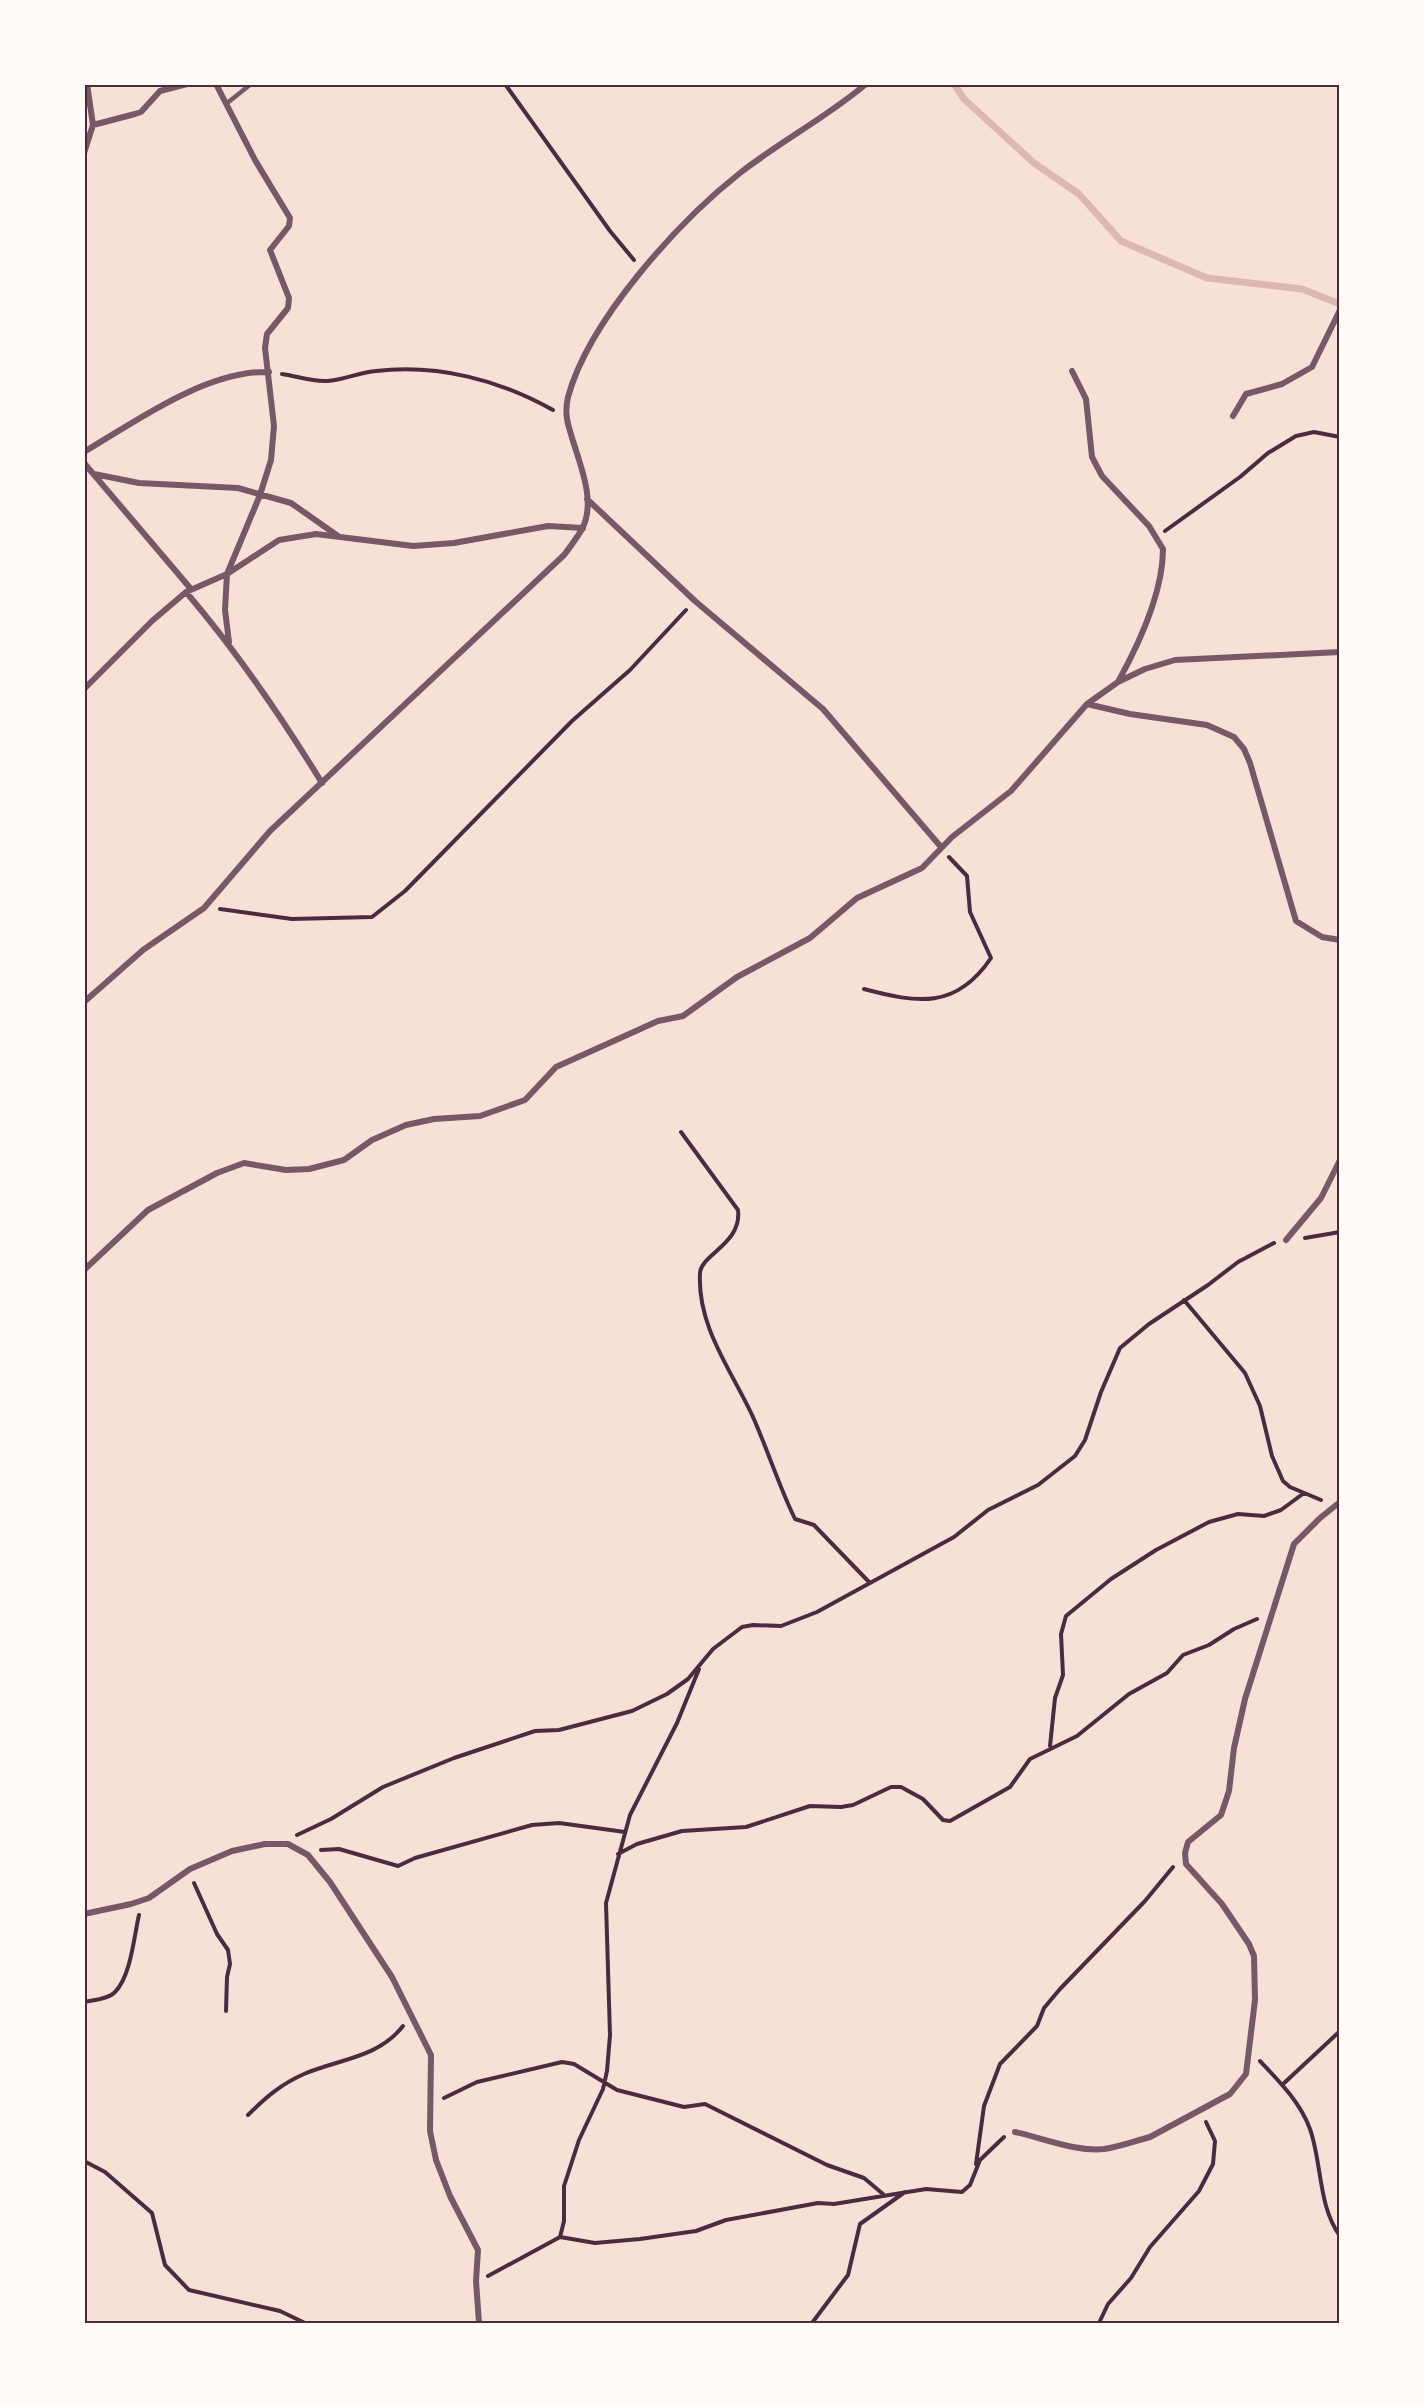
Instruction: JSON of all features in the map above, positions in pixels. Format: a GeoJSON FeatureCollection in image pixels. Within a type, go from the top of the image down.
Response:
{"type":"FeatureCollection","features":[{"type":"Feature","properties":{"kind":"street"},"geometry":{"type":"LineString","coordinates":[[84,153],[93,125],[87,84]]}},
{"type":"Feature","properties":{"kind":"street"},"geometry":{"type":"LineString","coordinates":[[93,125],[141,112],[160,91],[187,84]]}},
{"type":"Feature","properties":{"kind":"street"},"geometry":{"type":"LineString","coordinates":[[216,84],[290,218],[289,225],[270,250],[289,298],[288,308],[267,334],[265,348],[274,426],[271,460],[260,495],[227,574],[225,610],[229,642]]}},
{"type":"Feature","properties":{"kind":"street"},"geometry":{"type":"LineString","coordinates":[[84,1002],[143,950],[204,908],[270,831],[564,555],[583,528],[587,499],[582,470],[565,416],[568,396],[583,363],[612,314],[643,271],[700,210],[740,173],[846,101],[866,84]]}},
{"type":"Feature","properties":{"kind":"street"},"geometry":{"type":"LineString","coordinates":[[1233,416],[1246,394],[1282,384],[1312,368],[1340,309]]}},
{"type":"Feature","properties":{"kind":"street"},"geometry":{"type":"LineString","coordinates":[[84,452],[161,407],[226,377],[251,371],[269,372]]}},
{"type":"Feature","properties":{"kind":"street"},"geometry":{"type":"LineString","coordinates":[[1072,371],[1086,399],[1092,457],[1102,476],[1157,537],[1163,549],[1153,600],[1140,640],[1118,682]]}},
{"type":"Feature","properties":{"kind":"street"},"geometry":{"type":"LineString","coordinates":[[84,463],[229,642],[264,691],[322,783]]}},
{"type":"Feature","properties":{"kind":"street"},"geometry":{"type":"LineString","coordinates":[[94,474],[139,483],[238,488],[291,503],[322,522],[340,537]]}},
{"type":"Feature","properties":{"kind":"street"},"geometry":{"type":"LineString","coordinates":[[587,499],[695,601],[824,709],[941,847]]}},
{"type":"Feature","properties":{"kind":"street"},"geometry":{"type":"LineString","coordinates":[[84,689],[152,621],[188,591],[227,574],[279,540],[316,534],[413,546],[454,543],[548,526],[583,528]]}},
{"type":"Feature","properties":{"kind":"street"},"geometry":{"type":"LineString","coordinates":[[84,1269],[148,1210],[226,1170],[244,1163],[286,1170],[309,1169],[344,1160],[372,1140],[406,1125],[434,1119],[480,1116],[525,1100],[556,1067],[658,1021],[683,1016],[737,977],[810,938],[857,898],[922,868],[941,847],[1011,791],[1087,704],[1118,682],[1145,669],[1175,660],[1340,652]]}},
{"type":"Feature","properties":{"kind":"street"},"geometry":{"type":"LineString","coordinates":[[1087,704],[1130,714],[1207,725],[1234,737],[1244,749],[1250,763],[1296,921],[1322,937],[1340,940]]}},
{"type":"Feature","properties":{"kind":"street"},"geometry":{"type":"LineString","coordinates":[[1286,1240],[1321,1198],[1340,1160]]}},
{"type":"Feature","properties":{"kind":"street"},"geometry":{"type":"LineString","coordinates":[[1015,2132],[1090,2149],[1105,2149],[1150,2138],[1230,2094],[1246,2074],[1255,2000],[1254,1956],[1250,1944],[1222,1904],[1186,1864],[1185,1853],[1188,1842],[1221,1815],[1229,1791],[1234,1748],[1245,1699],[1294,1544],[1304,1532],[1338,1504]]}},
{"type":"Feature","properties":{"kind":"street"},"geometry":{"type":"LineString","coordinates":[[84,1914],[143,1900],[190,1869],[232,1851],[288,1844],[304,1853],[330,1882],[392,1977],[431,2055],[430,2131],[436,2160],[450,2196],[478,2250],[476,2281],[479,2323]]}},
{"type":"Feature","properties":{"kind":"lane"},"geometry":{"type":"LineString","coordinates":[[226,104],[251,84]]}},
{"type":"Feature","properties":{"kind":"path"},"geometry":{"type":"LineString","coordinates":[[505,84],[610,231],[643,271]]}},
{"type":"Feature","properties":{"kind":"path"},"geometry":{"type":"LineString","coordinates":[[269,372],[325,382],[376,371],[429,371],[487,380],[524,394],[565,416]]}},
{"type":"Feature","properties":{"kind":"path"},"geometry":{"type":"LineString","coordinates":[[1157,537],[1240,477],[1268,453],[1296,436],[1314,432],[1340,437]]}},
{"type":"Feature","properties":{"kind":"path"},"geometry":{"type":"LineString","coordinates":[[204,908],[292,919],[372,917],[405,891],[572,721],[630,670],[695,601]]}},
{"type":"Feature","properties":{"kind":"path"},"geometry":{"type":"LineString","coordinates":[[864,988],[906,1000],[930,999],[961,990],[978,978],[991,958],[970,912],[968,876],[941,847]]}},
{"type":"Feature","properties":{"kind":"path"},"geometry":{"type":"LineString","coordinates":[[681,1132],[738,1210],[739,1217],[726,1244],[707,1258],[700,1270],[700,1287],[713,1340],[752,1414],[795,1519],[814,1524],[869,1582]]}},
{"type":"Feature","properties":{"kind":"path"},"geometry":{"type":"LineString","coordinates":[[277,1844],[331,1819],[383,1787],[454,1758],[514,1736],[535,1731],[559,1730],[632,1711],[667,1694],[688,1679],[713,1649],[742,1627],[781,1626],[817,1612],[954,1538],[988,1510],[1057,1472],[1074,1456],[1085,1440],[1101,1392],[1120,1348],[1149,1324],[1258,1250],[1286,1240],[1340,1232]]}},
{"type":"Feature","properties":{"kind":"path"},"geometry":{"type":"LineString","coordinates":[[1184,1300],[1245,1374],[1260,1406],[1277,1473],[1290,1487],[1338,1504]]}},
{"type":"Feature","properties":{"kind":"path"},"geometry":{"type":"LineString","coordinates":[[1050,1747],[1055,1698],[1063,1676],[1060,1634],[1066,1616],[1111,1579],[1156,1550],[1209,1522],[1238,1514],[1264,1516],[1281,1510],[1304,1493]]}},
{"type":"Feature","properties":{"kind":"path"},"geometry":{"type":"LineString","coordinates":[[618,1854],[638,1844],[682,1831],[746,1827],[810,1806],[841,1807],[891,1787],[901,1787],[923,1799],[943,1820],[950,1821],[1010,1787],[1030,1759],[1050,1747],[1077,1736],[1129,1694],[1167,1673],[1191,1650],[1209,1645],[1273,1609]]}},
{"type":"Feature","properties":{"kind":"path"},"geometry":{"type":"LineString","coordinates":[[560,2237],[564,2221],[564,2186],[579,2140],[594,2111],[604,2083],[610,2035],[606,1903],[615,1876],[618,1854],[630,1815],[677,1723],[700,1666]]}},
{"type":"Feature","properties":{"kind":"path"},"geometry":{"type":"LineString","coordinates":[[304,1853],[339,1849],[398,1866],[415,1858],[532,1825],[559,1823],[625,1832]]}},
{"type":"Feature","properties":{"kind":"path"},"geometry":{"type":"LineString","coordinates":[[476,2281],[502,2270],[560,2237],[595,2243],[640,2239],[696,2230],[744,2216],[818,2203],[846,2202],[883,2194],[926,2189],[962,2192],[970,2185],[976,2165],[984,2106],[1000,2064],[1037,2026],[1044,2008],[1145,1900],[1185,1853]]}},
{"type":"Feature","properties":{"kind":"path"},"geometry":{"type":"LineString","coordinates":[[190,1869],[197,1892],[228,1950],[230,1964],[227,1977],[226,2011]]}},
{"type":"Feature","properties":{"kind":"path"},"geometry":{"type":"LineString","coordinates":[[84,2002],[104,1997],[117,1990],[130,1959],[143,1900]]}},
{"type":"Feature","properties":{"kind":"path"},"geometry":{"type":"LineString","coordinates":[[248,2115],[271,2092],[304,2074],[381,2047],[395,2036],[412,2015]]}},
{"type":"Feature","properties":{"kind":"path"},"geometry":{"type":"LineString","coordinates":[[1282,2085],[1340,2031]]}},
{"type":"Feature","properties":{"kind":"path"},"geometry":{"type":"LineString","coordinates":[[1249,2049],[1300,2108],[1310,2129],[1329,2216],[1340,2236]]}},
{"type":"Feature","properties":{"kind":"path"},"geometry":{"type":"LineString","coordinates":[[429,2104],[477,2082],[562,2062],[585,2069],[618,2090],[684,2106],[705,2104],[826,2165],[864,2178],[883,2194]]}},
{"type":"Feature","properties":{"kind":"path"},"geometry":{"type":"LineString","coordinates":[[1099,2323],[1114,2296],[1131,2278],[1150,2247],[1199,2191],[1214,2164],[1215,2141],[1200,2111]]}},
{"type":"Feature","properties":{"kind":"path"},"geometry":{"type":"LineString","coordinates":[[976,2165],[998,2140],[1015,2132]]}},
{"type":"Feature","properties":{"kind":"path"},"geometry":{"type":"LineString","coordinates":[[84,2162],[105,2172],[153,2213],[165,2265],[172,2276],[189,2290],[280,2311],[305,2323]]}},
{"type":"Feature","properties":{"kind":"path"},"geometry":{"type":"LineString","coordinates":[[812,2323],[848,2275],[860,2224],[905,2192]]}},
{"type":"Feature","properties":{"kind":"waterway"},"geometry":{"type":"LineString","coordinates":[[954,84],[964,99],[1034,163],[1079,194],[1121,241],[1207,278],[1302,289],[1340,304]]}}]}
